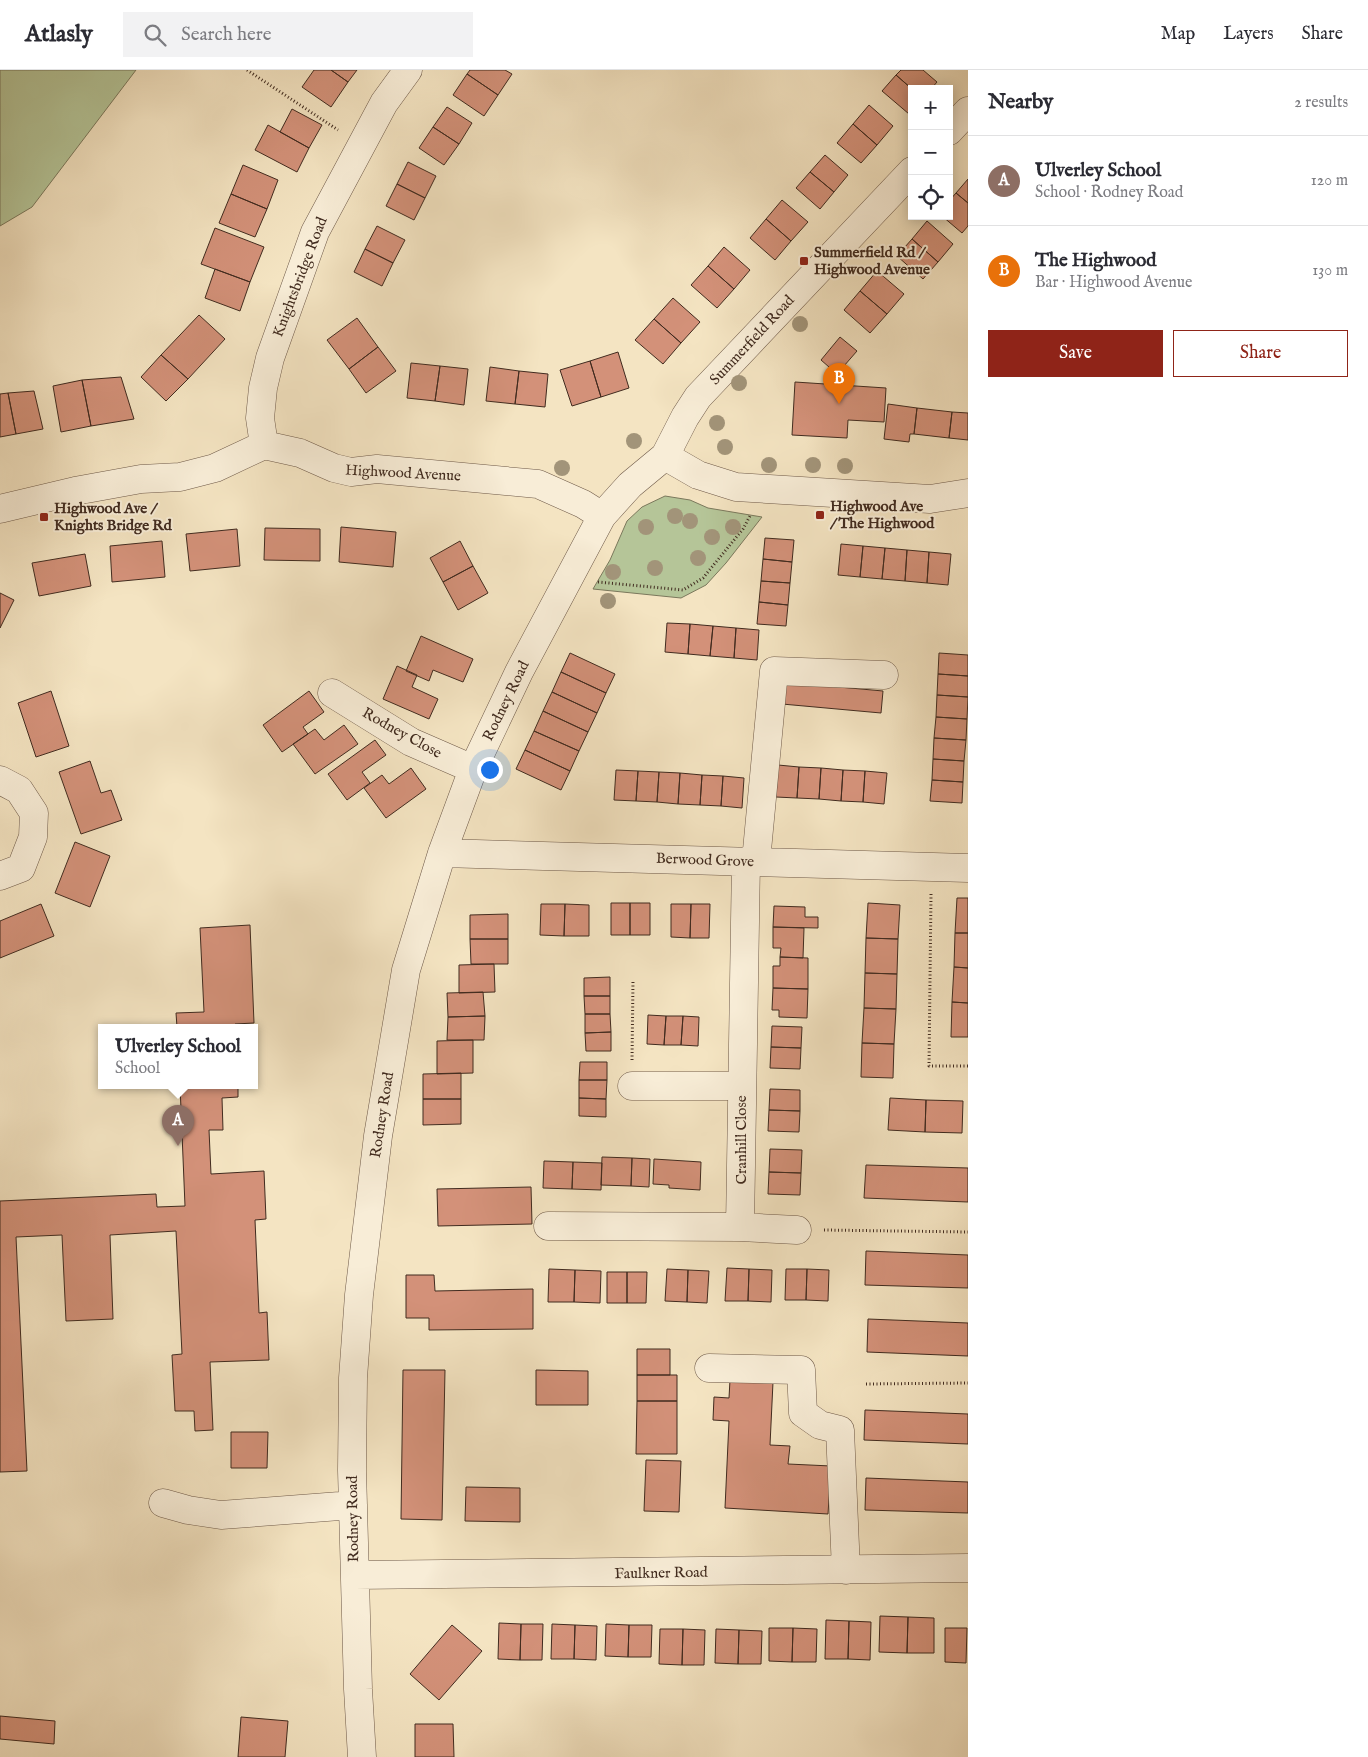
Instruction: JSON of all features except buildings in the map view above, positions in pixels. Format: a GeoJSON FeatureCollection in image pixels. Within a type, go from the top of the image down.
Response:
{"type":"FeatureCollection","features":[{"type":"Feature","properties":{"kind":"street","name":"Knightsbridge Road"},"geometry":{"type":"LineString","coordinates":[[264,445],[260,418],[263,388],[270,358],[315,232],[384,103],[408,70]]}},
{"type":"Feature","properties":{"kind":"street"},"geometry":{"type":"LineString","coordinates":[[950,130],[968,111]]}},
{"type":"Feature","properties":{"kind":"street","name":"Summerfield Road"},"geometry":{"type":"LineString","coordinates":[[602,516],[630,484],[665,456],[685,417],[698,397],[908,175]]}},
{"type":"Feature","properties":{"kind":"street"},"geometry":{"type":"LineString","coordinates":[[0,509],[94,487],[141,479],[180,477],[215,468],[264,445]]}},
{"type":"Feature","properties":{"kind":"street","name":"Highwood Avenue"},"geometry":{"type":"LineString","coordinates":[[264,445],[300,454],[334,468],[351,472],[377,469],[538,484],[583,504],[602,516]]}},
{"type":"Feature","properties":{"kind":"street"},"geometry":{"type":"LineString","coordinates":[[665,456],[698,475],[736,488],[930,499],[968,493]]}},
{"type":"Feature","properties":{"kind":"street","name":"Rodney Road"},"geometry":{"type":"LineString","coordinates":[[362,1757],[353,1505],[353,1378],[359,1296],[378,1136],[406,970],[442,853],[473,769],[519,672],[602,516]]}},
{"type":"Feature","properties":{"kind":"street","name":"Cranhill Close"},"geometry":{"type":"LineString","coordinates":[[740,1227],[741,1086],[751,861],[774,671],[884,674]]}},
{"type":"Feature","properties":{"kind":"street","name":"Rodney Close"},"geometry":{"type":"LineString","coordinates":[[332,693],[411,742],[473,769]]}},
{"type":"Feature","properties":{"kind":"street"},"geometry":{"type":"LineString","coordinates":[[0,780],[19,790],[34,814],[33,837],[21,868],[0,876]]}},
{"type":"Feature","properties":{"kind":"street","name":"Berwood Grove"},"geometry":{"type":"LineString","coordinates":[[442,853],[968,868]]}},
{"type":"Feature","properties":{"kind":"street"},"geometry":{"type":"LineString","coordinates":[[632,1086],[741,1086]]}},
{"type":"Feature","properties":{"kind":"street"},"geometry":{"type":"LineString","coordinates":[[548,1226],[740,1227],[797,1230]]}},
{"type":"Feature","properties":{"kind":"street"},"geometry":{"type":"LineString","coordinates":[[710,1368],[801,1370],[804,1412],[820,1425],[840,1430],[846,1570]]}},
{"type":"Feature","properties":{"kind":"street"},"geometry":{"type":"LineString","coordinates":[[163,1503],[188,1510],[222,1515],[353,1505]]}},
{"type":"Feature","properties":{"kind":"street","name":"Faulkner Road"},"geometry":{"type":"LineString","coordinates":[[355,1575],[968,1568]]}},
{"type":"Feature","properties":{"kind":"path"},"geometry":{"type":"LineString","coordinates":[[247,70],[362,145]]}},
{"type":"Feature","properties":{"kind":"path"},"geometry":{"type":"LineString","coordinates":[[569,579],[683,590],[703,578],[743,529],[765,490]]}},
{"type":"Feature","properties":{"kind":"path"},"geometry":{"type":"LineString","coordinates":[[931,866],[929,1066],[968,1066]]}},
{"type":"Feature","properties":{"kind":"path"},"geometry":{"type":"LineString","coordinates":[[632,1086],[633,980]]}},
{"type":"Feature","properties":{"kind":"path"},"geometry":{"type":"LineString","coordinates":[[797,1230],[968,1232]]}},
{"type":"Feature","properties":{"kind":"path"},"geometry":{"type":"LineString","coordinates":[[866,1384],[968,1383]]}},
{"type":"Feature","properties":{"kind":"green space"},"geometry":{"type":"Polygon","coordinates":[[[0,70],[136,70],[32,207],[0,226],[0,70]]]}},
{"type":"Feature","properties":{"kind":"green space"},"geometry":{"type":"Polygon","coordinates":[[[665,496],[690,500],[708,508],[762,517],[706,585],[681,598],[593,589],[610,560],[627,521],[642,507],[665,496]]]}},
{"type":"Feature","properties":{"kind":"place","name":"Summerfield Rd / Highwood Avenue"},"geometry":{"type":"Point","coordinates":[804,261]}},
{"type":"Feature","properties":{"kind":"place","name":"The Highwood"},"geometry":{"type":"Point","coordinates":[839,404]}},
{"type":"Feature","properties":{"kind":"place","name":"Highwood Ave / The Highwood"},"geometry":{"type":"Point","coordinates":[820,515]}},
{"type":"Feature","properties":{"kind":"place","name":"Highwood Ave / Knights Bridge Rd"},"geometry":{"type":"Point","coordinates":[44,517]}},
{"type":"Feature","properties":{"kind":"place","name":"Ulverley School"},"geometry":{"type":"Point","coordinates":[178,1146]}}]}
